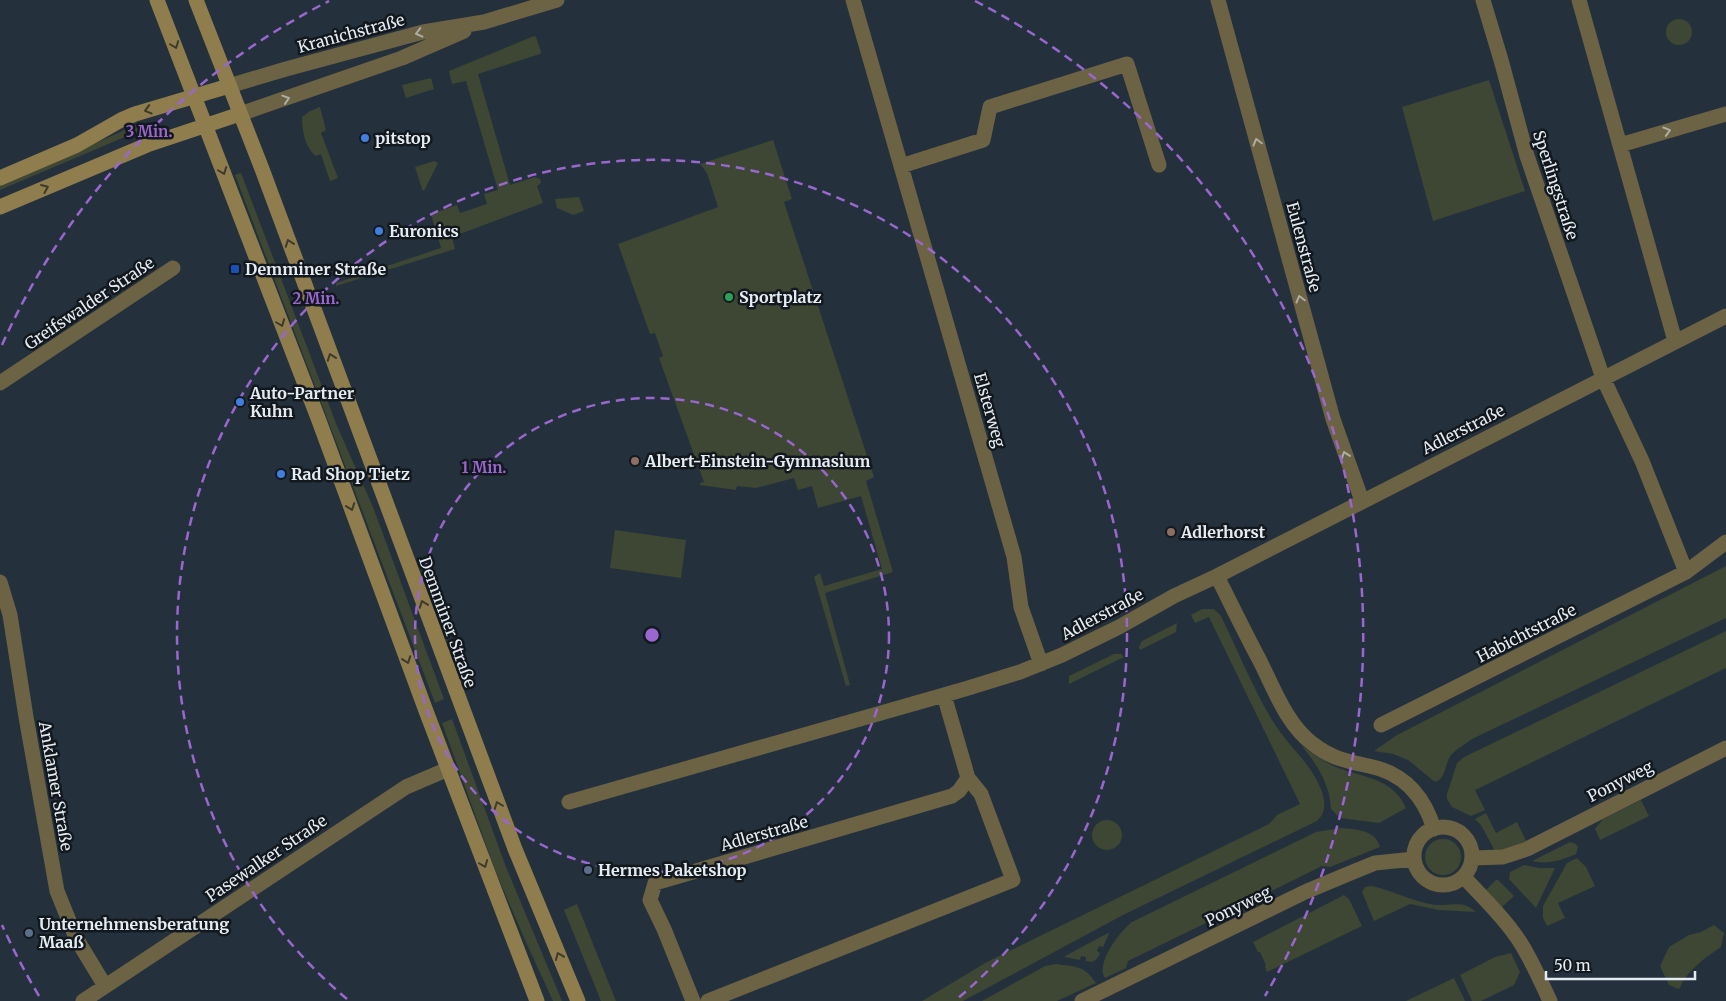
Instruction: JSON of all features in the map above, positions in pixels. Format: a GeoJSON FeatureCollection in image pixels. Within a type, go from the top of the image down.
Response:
{"type":"FeatureCollection","features":[{"type":"Feature","properties":{"kind":"main road"},"geometry":{"type":"LineString","coordinates":[[158,0],[318,418],[448,769],[537,1001]]}},
{"type":"Feature","properties":{"kind":"main road","name":"Demminer Straße"},"geometry":{"type":"LineString","coordinates":[[196,0],[515,849],[578,1001]]}},
{"type":"Feature","properties":{"kind":"main road"},"geometry":{"type":"LineString","coordinates":[[0,178],[77,145],[135,114],[229,86]]}},
{"type":"Feature","properties":{"kind":"main road"},"geometry":{"type":"LineString","coordinates":[[0,207],[146,145],[240,114]]}},
{"type":"Feature","properties":{"kind":"street","name":"Kranichstraße"},"geometry":{"type":"LineString","coordinates":[[240,114],[402,58],[484,22],[557,0]]}},
{"type":"Feature","properties":{"kind":"street","name":"Elsterweg"},"geometry":{"type":"LineString","coordinates":[[853,0],[1014,557],[1022,606],[1041,664]]}},
{"type":"Feature","properties":{"kind":"street","name":"Eulenstraße"},"geometry":{"type":"LineString","coordinates":[[1218,0],[1333,420],[1362,501]]}},
{"type":"Feature","properties":{"kind":"street","name":"Sperlingstraße"},"geometry":{"type":"LineString","coordinates":[[1482,0],[1502,60],[1527,156],[1603,378]]}},
{"type":"Feature","properties":{"kind":"street"},"geometry":{"type":"LineString","coordinates":[[1579,0],[1675,341]]}},
{"type":"Feature","properties":{"kind":"street","name":"Kranichstraße"},"geometry":{"type":"LineString","coordinates":[[229,86],[286,68],[423,32],[484,22]]}},
{"type":"Feature","properties":{"kind":"street"},"geometry":{"type":"LineString","coordinates":[[901,166],[983,140],[990,107],[1127,64],[1159,165]]}},
{"type":"Feature","properties":{"kind":"street"},"geometry":{"type":"LineString","coordinates":[[1620,145],[1726,114]]}},
{"type":"Feature","properties":{"kind":"street","name":"Greifswalder Straße"},"geometry":{"type":"LineString","coordinates":[[0,383],[173,268]]}},
{"type":"Feature","properties":{"kind":"street","name":"Adlerstraße"},"geometry":{"type":"LineString","coordinates":[[569,802],[944,695],[1041,664],[1119,627],[1174,596],[1217,576],[1726,316]]}},
{"type":"Feature","properties":{"kind":"street"},"geometry":{"type":"LineString","coordinates":[[1603,378],[1642,461],[1686,572]]}},
{"type":"Feature","properties":{"kind":"street","name":"Habichtstraße"},"geometry":{"type":"LineString","coordinates":[[1381,725],[1686,572],[1726,542]]}},
{"type":"Feature","properties":{"kind":"street"},"geometry":{"type":"LineString","coordinates":[[1217,576],[1279,700],[1300,731],[1311,743],[1326,754],[1341,760],[1372,766],[1404,780],[1414,790],[1425,808],[1434,829]]}},
{"type":"Feature","properties":{"kind":"street","name":"Anklamer Straße"},"geometry":{"type":"LineString","coordinates":[[0,582],[10,615],[57,891],[76,938],[106,986]]}},
{"type":"Feature","properties":{"kind":"street"},"geometry":{"type":"LineString","coordinates":[[708,1001],[1014,880],[981,794],[968,778],[944,695]]}},
{"type":"Feature","properties":{"kind":"street","name":"Ponyweg"},"geometry":{"type":"LineString","coordinates":[[1472,858],[1503,858],[1527,849],[1726,748]]}},
{"type":"Feature","properties":{"kind":"street","name":"Pasewalker Straße"},"geometry":{"type":"LineString","coordinates":[[83,1001],[406,787],[448,769]]}},
{"type":"Feature","properties":{"kind":"street","name":"Adlerstraße"},"geometry":{"type":"LineString","coordinates":[[693,1001],[664,929],[650,900],[655,883],[952,796],[960,791],[968,778]]}},
{"type":"Feature","properties":{"kind":"street"},"geometry":{"type":"LineString","coordinates":[[1444,827],[1461,833],[1468,840],[1472,849],[1472,858],[1471,866],[1464,877],[1447,885],[1429,882],[1422,876],[1414,859],[1421,837],[1434,829],[1444,827]]}},
{"type":"Feature","properties":{"kind":"street","name":"Ponyweg"},"geometry":{"type":"LineString","coordinates":[[1082,1001],[1306,892],[1348,874],[1375,863],[1414,859]]}},
{"type":"Feature","properties":{"kind":"street"},"geometry":{"type":"LineString","coordinates":[[1464,877],[1497,912],[1518,940],[1550,1001]]}},
{"type":"Feature","properties":{"kind":"green space"},"geometry":{"type":"Polygon","coordinates":[[[1679,19],[1688,23],[1692,32],[1688,41],[1679,45],[1670,41],[1666,32],[1670,23],[1679,19]]]}},
{"type":"Feature","properties":{"kind":"green space"},"geometry":{"type":"Polygon","coordinates":[[[534,36],[541,52],[540,54],[478,74],[510,185],[535,177],[540,179],[541,183],[537,186],[543,203],[452,237],[455,249],[336,286],[336,283],[441,248],[431,214],[457,205],[460,213],[487,204],[484,194],[498,190],[466,81],[452,84],[449,71],[534,36]]]}},
{"type":"Feature","properties":{"kind":"green space"},"geometry":{"type":"Polygon","coordinates":[[[431,78],[434,89],[406,98],[402,85],[431,78]]]}},
{"type":"Feature","properties":{"kind":"green space"},"geometry":{"type":"Polygon","coordinates":[[[1489,80],[1525,191],[1433,221],[1402,107],[1489,80]]]}},
{"type":"Feature","properties":{"kind":"green space"},"geometry":{"type":"Polygon","coordinates":[[[320,107],[326,130],[321,133],[338,178],[330,181],[321,154],[316,156],[309,148],[303,127],[302,117],[320,107]]]}},
{"type":"Feature","properties":{"kind":"green space"},"geometry":{"type":"Polygon","coordinates":[[[143,122],[146,128],[0,190],[0,185],[143,122]]]}},
{"type":"Feature","properties":{"kind":"green space","name":"Sportplatz"},"geometry":{"type":"Polygon","coordinates":[[[773,140],[792,199],[784,202],[874,477],[866,481],[893,572],[825,593],[850,685],[846,686],[814,577],[820,573],[824,586],[882,569],[861,496],[818,508],[812,486],[798,490],[794,478],[756,488],[737,486],[736,490],[700,485],[700,483],[704,482],[659,358],[663,356],[655,333],[650,334],[618,244],[718,207],[707,173],[700,164],[773,140]]]}},
{"type":"Feature","properties":{"kind":"green space"},"geometry":{"type":"Polygon","coordinates":[[[434,161],[438,163],[424,191],[415,167],[434,161]]]}},
{"type":"Feature","properties":{"kind":"green space"},"geometry":{"type":"Polygon","coordinates":[[[241,173],[337,426],[373,507],[444,699],[435,703],[235,175],[241,173]]]}},
{"type":"Feature","properties":{"kind":"green space"},"geometry":{"type":"Polygon","coordinates":[[[579,197],[584,211],[573,215],[557,208],[555,199],[579,197]]]}},
{"type":"Feature","properties":{"kind":"green space"},"geometry":{"type":"Polygon","coordinates":[[[615,530],[686,540],[681,578],[610,568],[615,530]]]}},
{"type":"Feature","properties":{"kind":"green space"},"geometry":{"type":"Polygon","coordinates":[[[1726,566],[1726,618],[1472,739],[1450,756],[1444,774],[1439,780],[1435,782],[1408,760],[1393,754],[1374,751],[1397,735],[1726,566]]]}},
{"type":"Feature","properties":{"kind":"green space"},"geometry":{"type":"Polygon","coordinates":[[[1202,609],[1214,609],[1221,616],[1272,720],[1284,738],[1311,770],[1321,789],[1324,802],[1324,810],[1320,817],[1317,821],[1123,915],[963,1001],[922,1001],[987,962],[1269,824],[1277,815],[1300,804],[1209,617],[1195,623],[1191,615],[1202,609]]]}},
{"type":"Feature","properties":{"kind":"green space"},"geometry":{"type":"Polygon","coordinates":[[[1177,623],[1176,632],[1140,650],[1139,647],[1142,641],[1177,623]]]}},
{"type":"Feature","properties":{"kind":"green space"},"geometry":{"type":"Polygon","coordinates":[[[1726,631],[1726,668],[1475,790],[1485,810],[1471,816],[1452,807],[1447,799],[1457,763],[1464,757],[1726,631]]]}},
{"type":"Feature","properties":{"kind":"green space"},"geometry":{"type":"Polygon","coordinates":[[[1114,654],[1121,654],[1124,657],[1069,684],[1069,676],[1114,654]]]}},
{"type":"Feature","properties":{"kind":"green space"},"geometry":{"type":"Polygon","coordinates":[[[452,719],[506,867],[562,1001],[553,1001],[495,870],[442,723],[452,719]]]}},
{"type":"Feature","properties":{"kind":"green space"},"geometry":{"type":"Polygon","coordinates":[[[1301,745],[1320,759],[1336,767],[1387,785],[1401,798],[1406,808],[1379,823],[1340,818],[1331,809],[1328,791],[1321,774],[1301,745]]]}},
{"type":"Feature","properties":{"kind":"green space"},"geometry":{"type":"Polygon","coordinates":[[[1641,800],[1649,816],[1600,840],[1595,829],[1603,819],[1641,800]]]}},
{"type":"Feature","properties":{"kind":"green space"},"geometry":{"type":"Polygon","coordinates":[[[1486,813],[1496,833],[1517,822],[1526,841],[1504,851],[1495,851],[1481,825],[1475,819],[1486,813]]]}},
{"type":"Feature","properties":{"kind":"green space"},"geometry":{"type":"Polygon","coordinates":[[[1107,820],[1118,824],[1122,835],[1118,846],[1107,850],[1096,846],[1092,835],[1096,824],[1107,820]]]}},
{"type":"Feature","properties":{"kind":"green space"},"geometry":{"type":"Polygon","coordinates":[[[1341,828],[1370,834],[1378,841],[1380,847],[1330,867],[1322,866],[1237,908],[1234,916],[1226,920],[1216,918],[1128,961],[1126,968],[1105,978],[1103,965],[1110,948],[1132,922],[1316,832],[1341,828]]]}},
{"type":"Feature","properties":{"kind":"green space"},"geometry":{"type":"Polygon","coordinates":[[[1443,839],[1455,845],[1461,857],[1455,869],[1443,875],[1431,869],[1425,857],[1431,845],[1443,839]]]}},
{"type":"Feature","properties":{"kind":"green space"},"geometry":{"type":"Polygon","coordinates":[[[1570,842],[1578,847],[1576,854],[1549,862],[1532,861],[1570,842]]]}},
{"type":"Feature","properties":{"kind":"green space"},"geometry":{"type":"Polygon","coordinates":[[[1577,858],[1586,867],[1595,886],[1558,903],[1565,918],[1547,926],[1543,918],[1543,906],[1567,863],[1577,858]]]}},
{"type":"Feature","properties":{"kind":"green space"},"geometry":{"type":"Polygon","coordinates":[[[1524,865],[1539,868],[1555,868],[1536,908],[1509,879],[1510,872],[1524,865]]]}},
{"type":"Feature","properties":{"kind":"green space"},"geometry":{"type":"Polygon","coordinates":[[[1496,880],[1514,896],[1502,907],[1486,890],[1496,880]]]}},
{"type":"Feature","properties":{"kind":"green space"},"geometry":{"type":"Polygon","coordinates":[[[1372,886],[1435,905],[1464,905],[1476,912],[1439,910],[1410,904],[1374,921],[1362,892],[1365,887],[1372,886]]]}},
{"type":"Feature","properties":{"kind":"green space"},"geometry":{"type":"Polygon","coordinates":[[[1344,895],[1349,899],[1362,926],[1267,972],[1260,952],[1258,952],[1253,942],[1344,895]]]}},
{"type":"Feature","properties":{"kind":"green space"},"geometry":{"type":"Polygon","coordinates":[[[577,904],[616,1001],[601,1001],[564,910],[577,904]]]}},
{"type":"Feature","properties":{"kind":"green space"},"geometry":{"type":"Polygon","coordinates":[[[1714,925],[1724,933],[1721,947],[1697,965],[1679,989],[1669,985],[1660,966],[1669,947],[1689,935],[1701,932],[1714,925]]]}},
{"type":"Feature","properties":{"kind":"green space"},"geometry":{"type":"Polygon","coordinates":[[[1108,933],[1103,947],[1099,946],[1097,951],[1100,953],[1094,961],[1086,961],[1086,957],[1081,956],[1080,960],[1065,957],[1065,956],[1108,933]]]}},
{"type":"Feature","properties":{"kind":"green space"},"geometry":{"type":"Polygon","coordinates":[[[1511,953],[1520,972],[1514,985],[1481,1001],[1472,1001],[1460,975],[1495,957],[1511,953]]]}},
{"type":"Feature","properties":{"kind":"green space"},"geometry":{"type":"Polygon","coordinates":[[[1056,964],[1079,968],[1088,973],[1096,983],[1057,1001],[982,1001],[1045,966],[1056,964]]]}},
{"type":"Feature","properties":{"kind":"green space"},"geometry":{"type":"Polygon","coordinates":[[[1454,978],[1465,1001],[1406,1001],[1454,978]]]}},
{"type":"Feature","properties":{"kind":"place","name":"pitstop"},"geometry":{"type":"Point","coordinates":[365,138]}},
{"type":"Feature","properties":{"kind":"place","name":"Euronics"},"geometry":{"type":"Point","coordinates":[379,231]}},
{"type":"Feature","properties":{"kind":"place","name":"Demminer Straße"},"geometry":{"type":"Point","coordinates":[235,269]}},
{"type":"Feature","properties":{"kind":"place","name":"Sportplatz"},"geometry":{"type":"Point","coordinates":[729,297]}},
{"type":"Feature","properties":{"kind":"place","name":"Auto-Partner Kuhn"},"geometry":{"type":"Point","coordinates":[240,402]}},
{"type":"Feature","properties":{"kind":"place","name":"Albert-Einstein-Gymnasium"},"geometry":{"type":"Point","coordinates":[635,461]}},
{"type":"Feature","properties":{"kind":"place","name":"Rad Shop Tietz"},"geometry":{"type":"Point","coordinates":[281,474]}},
{"type":"Feature","properties":{"kind":"place","name":"Adlerhorst"},"geometry":{"type":"Point","coordinates":[1171,532]}},
{"type":"Feature","properties":{"kind":"place","name":"Hermes Paketshop"},"geometry":{"type":"Point","coordinates":[588,870]}},
{"type":"Feature","properties":{"kind":"place","name":"Unternehmensberatung Maaß"},"geometry":{"type":"Point","coordinates":[29,933]}}]}
